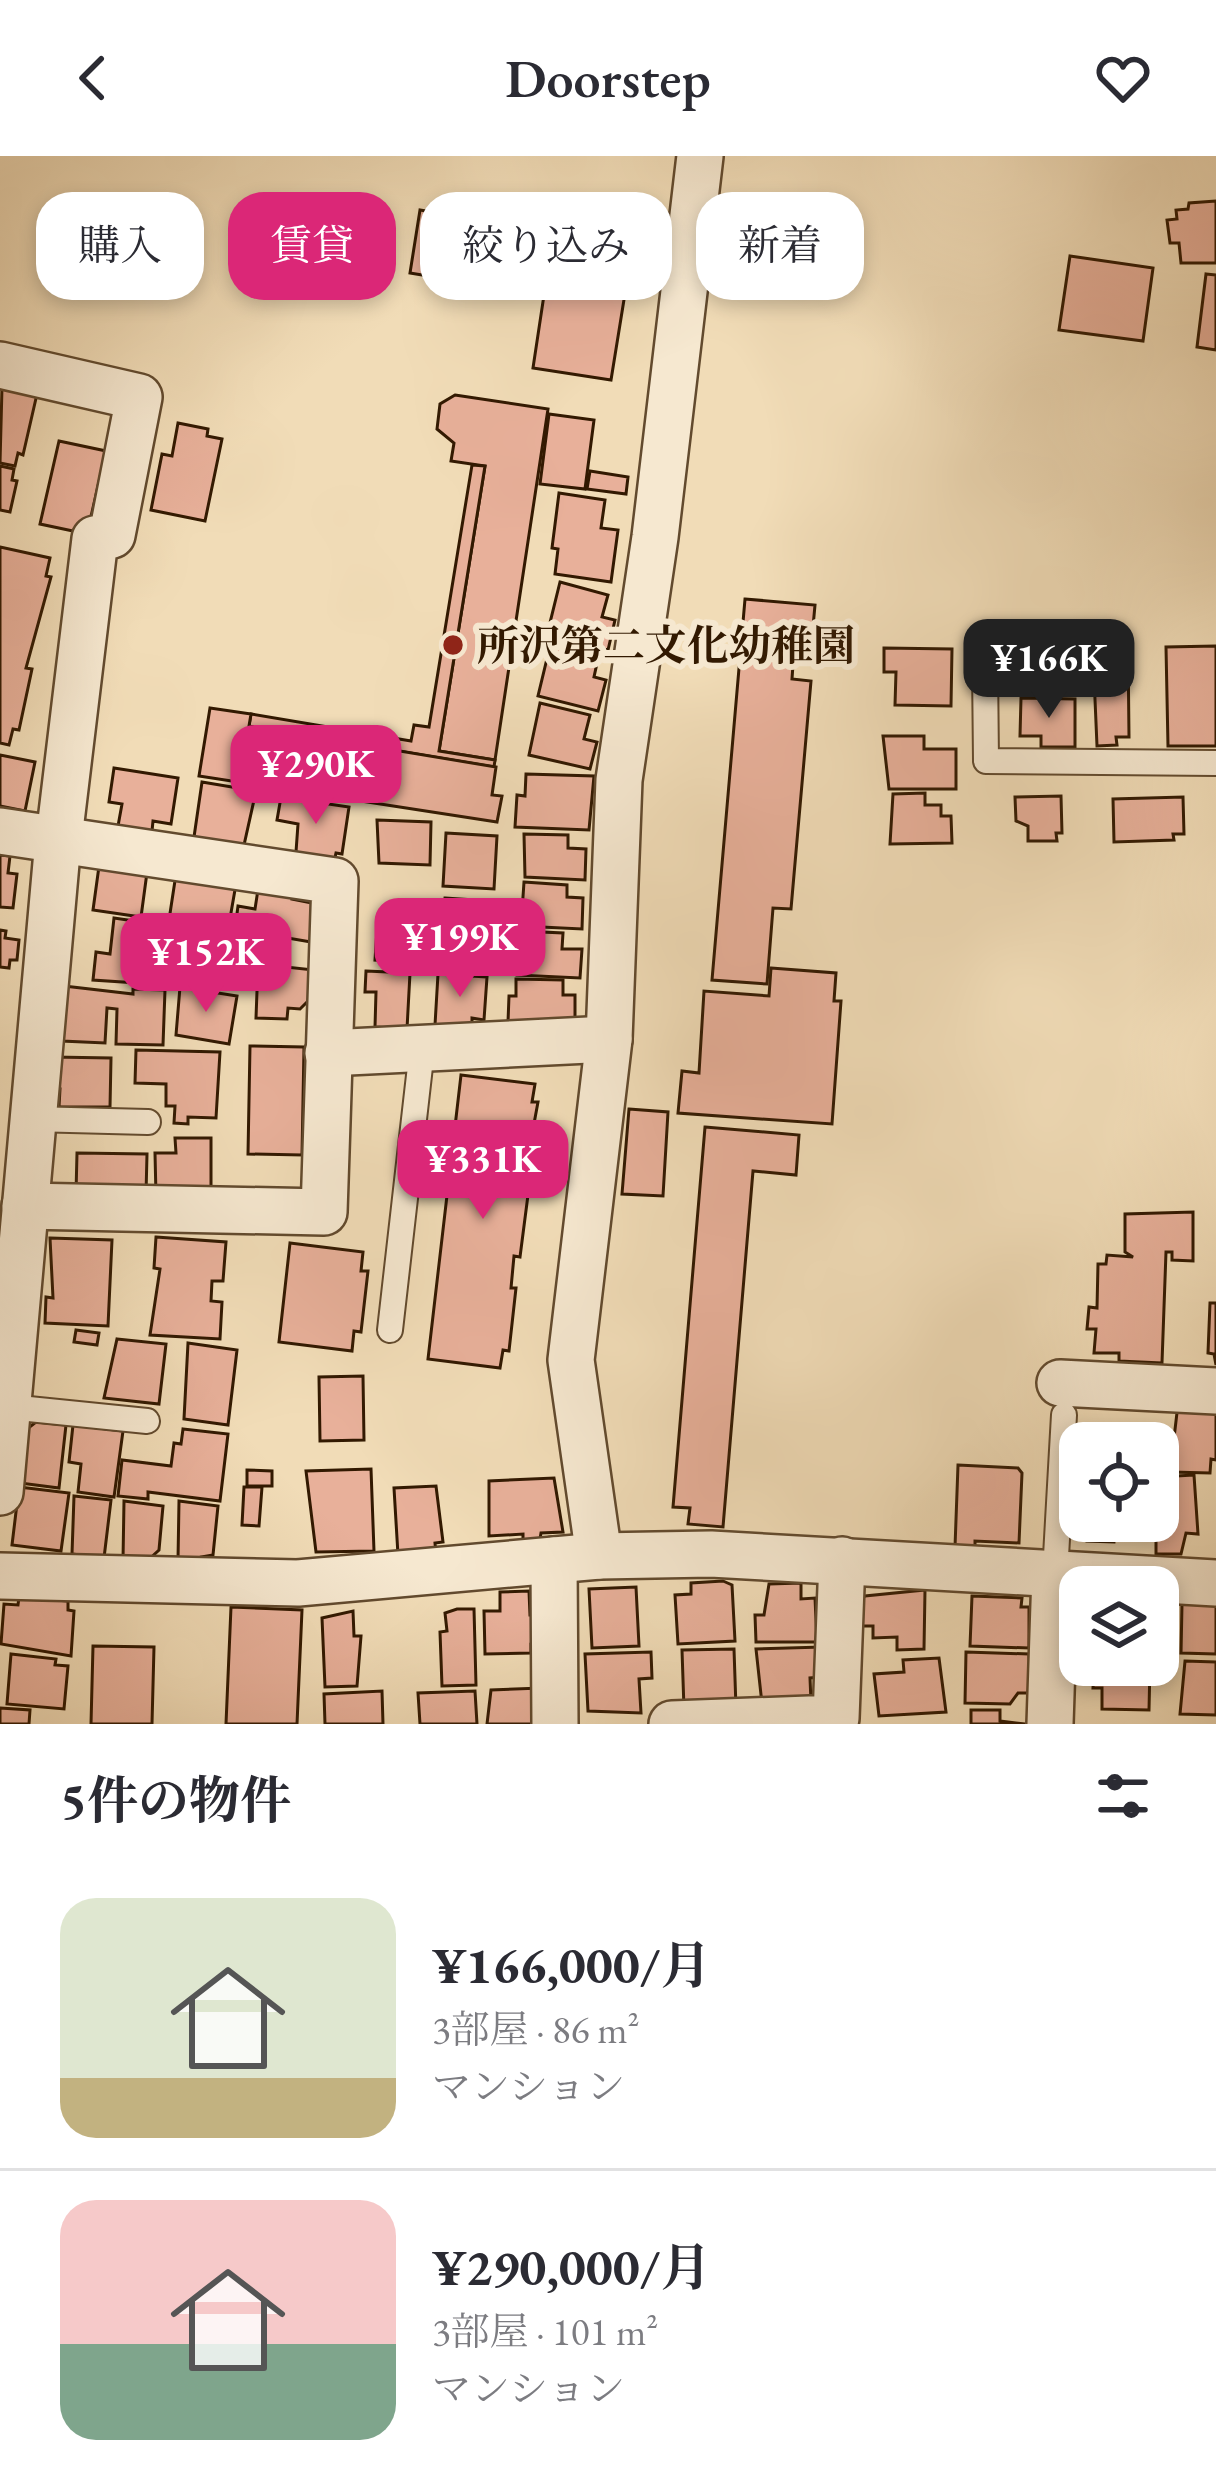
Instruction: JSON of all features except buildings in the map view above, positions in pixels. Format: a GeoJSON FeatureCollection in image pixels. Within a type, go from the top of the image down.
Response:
{"type":"FeatureCollection","features":[{"type":"Feature","properties":{"kind":"street"},"geometry":{"type":"LineString","coordinates":[[556,1724],[576,1558],[571,1360],[609,1039],[619,779],[655,537],[700,156]]}},
{"type":"Feature","properties":{"kind":"street"},"geometry":{"type":"LineString","coordinates":[[0,365],[139,397],[112,535],[95,539],[20,1129],[25,1206],[0,1492]]}},
{"type":"Feature","properties":{"kind":"street"},"geometry":{"type":"LineString","coordinates":[[0,831],[335,881],[324,1212],[25,1206]]}},
{"type":"Feature","properties":{"kind":"street"},"geometry":{"type":"LineString","coordinates":[[328,1054],[609,1039]]}},
{"type":"Feature","properties":{"kind":"street"},"geometry":{"type":"LineString","coordinates":[[1062,1399],[1216,1391]]}},
{"type":"Feature","properties":{"kind":"street"},"geometry":{"type":"LineString","coordinates":[[0,1576],[298,1583],[576,1558],[842,1560],[1216,1582]]}},
{"type":"Feature","properties":{"kind":"street"},"geometry":{"type":"LineString","coordinates":[[672,1724],[836,1718],[842,1560]]}},
{"type":"Feature","properties":{"kind":"street"},"geometry":{"type":"LineString","coordinates":[[1050,1724],[1055,1574]]}},
{"type":"Feature","properties":{"kind":"lane"},"geometry":{"type":"LineString","coordinates":[[985,666],[986,761],[1216,763]]}},
{"type":"Feature","properties":{"kind":"lane"},"geometry":{"type":"LineString","coordinates":[[390,1330],[422,1049]]}},
{"type":"Feature","properties":{"kind":"lane"},"geometry":{"type":"LineString","coordinates":[[20,1129],[148,1122]]}},
{"type":"Feature","properties":{"kind":"lane"},"geometry":{"type":"LineString","coordinates":[[1055,1574],[1062,1399]]}},
{"type":"Feature","properties":{"kind":"lane"},"geometry":{"type":"LineString","coordinates":[[9,1407],[147,1421]]}},
{"type":"Feature","properties":{"kind":"place","name":"所沢第二文化幼稚園"},"geometry":{"type":"Point","coordinates":[453,645]}}]}
